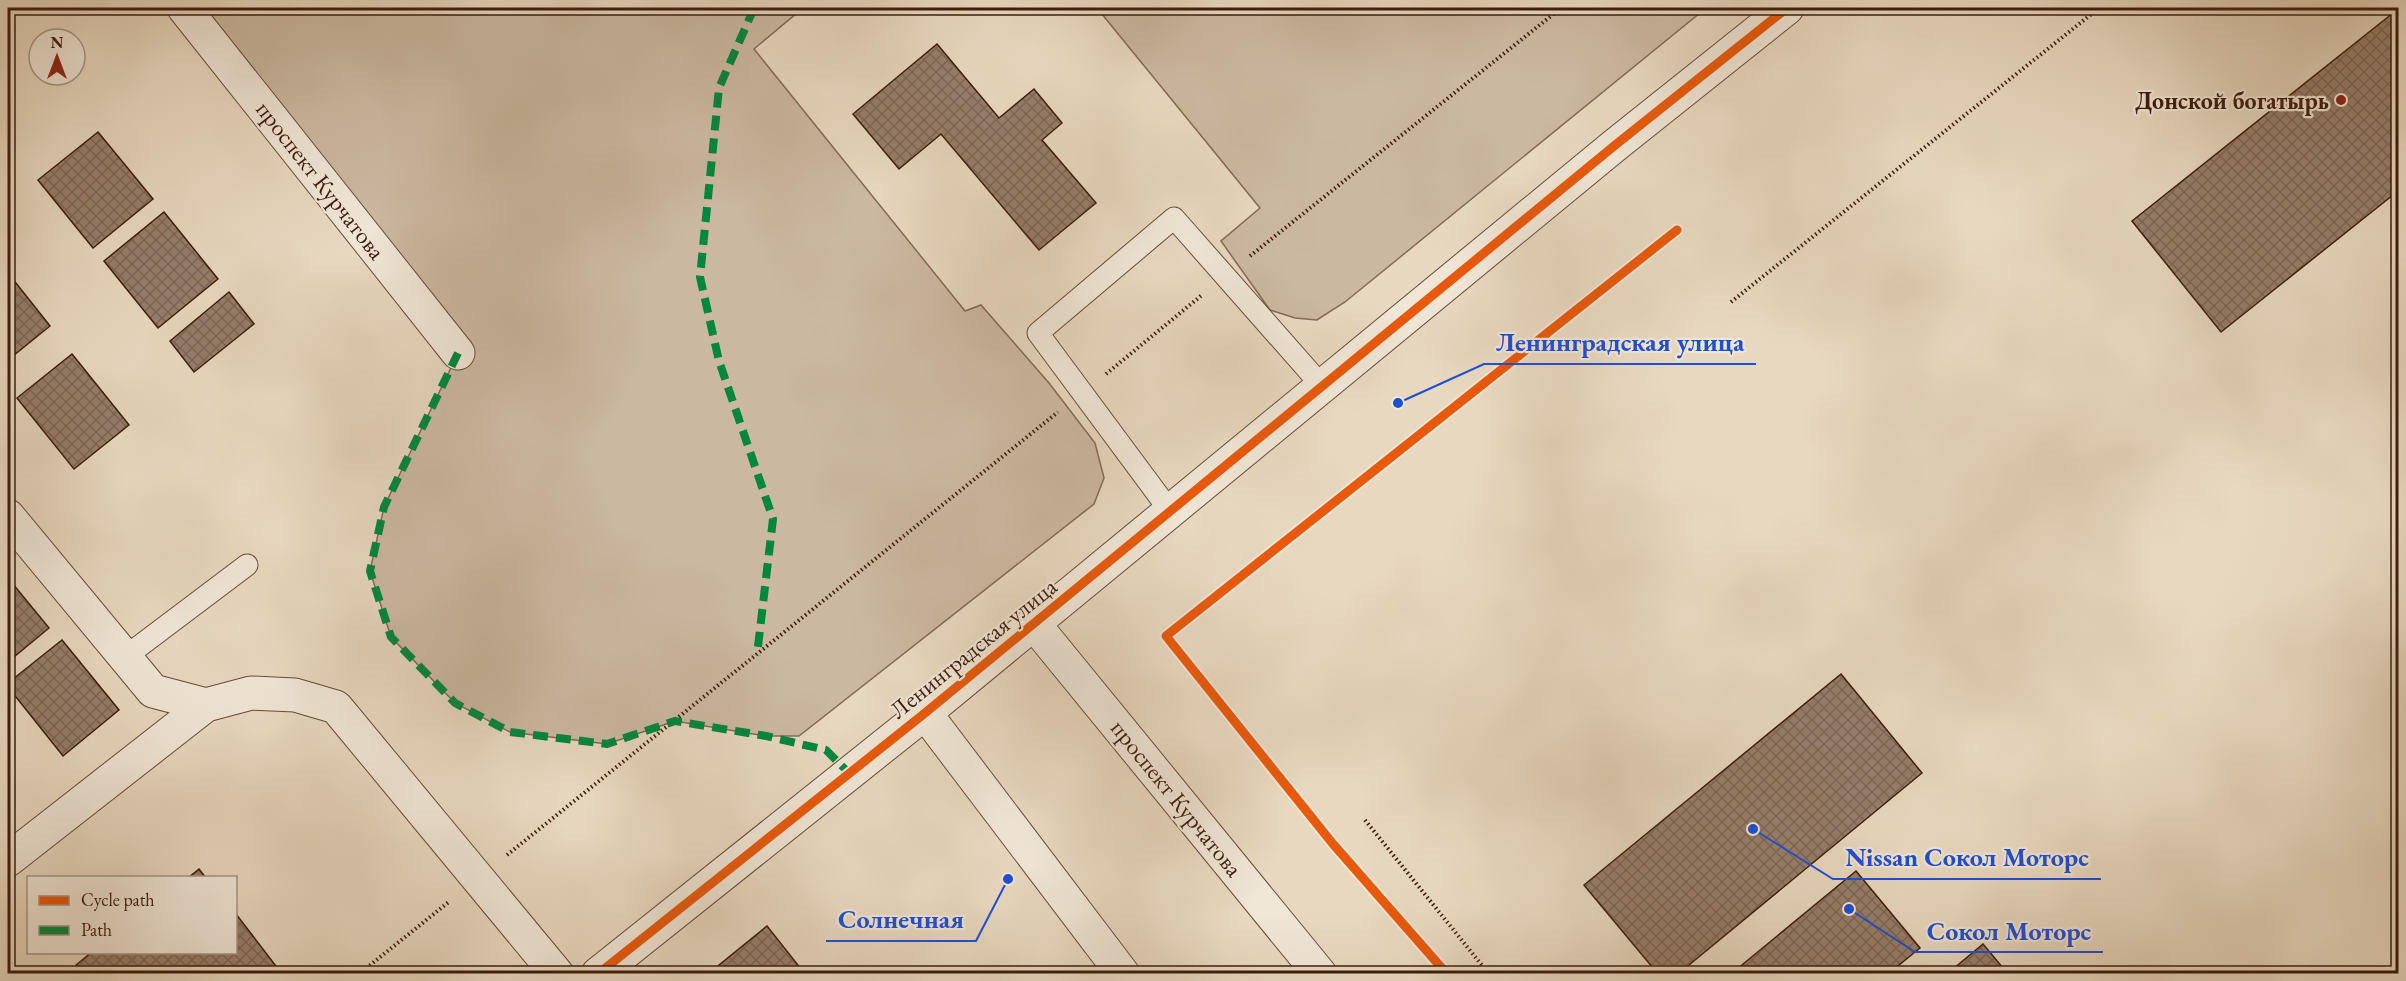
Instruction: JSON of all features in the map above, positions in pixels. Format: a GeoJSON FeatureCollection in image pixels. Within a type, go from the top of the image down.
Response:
{"type":"FeatureCollection","features":[{"type":"Feature","properties":{"kind":"street","name":"проспект Курчатова"},"geometry":{"type":"LineString","coordinates":[[184,8],[458,353]]}},
{"type":"Feature","properties":{"kind":"street","name":"Ленинградская улица"},"geometry":{"type":"LineString","coordinates":[[598,974],[928,718],[1170,511],[1614,146],[1787,8]]}},
{"type":"Feature","properties":{"kind":"street"},"geometry":{"type":"LineString","coordinates":[[1037,627],[1802,8]]}},
{"type":"Feature","properties":{"kind":"street"},"geometry":{"type":"LineString","coordinates":[[8,516],[153,691],[206,705]]}},
{"type":"Feature","properties":{"kind":"street","name":"проспект Курчатова"},"geometry":{"type":"LineString","coordinates":[[1037,627],[1320,974]]}},
{"type":"Feature","properties":{"kind":"street"},"geometry":{"type":"LineString","coordinates":[[8,860],[206,705],[251,693],[295,695],[336,707],[557,974]]}},
{"type":"Feature","properties":{"kind":"street"},"geometry":{"type":"LineString","coordinates":[[619,974],[928,718],[1123,974]]}},
{"type":"Feature","properties":{"kind":"lane"},"geometry":{"type":"LineString","coordinates":[[1170,511],[1038,333],[1174,218],[1322,386]]}},
{"type":"Feature","properties":{"kind":"lane"},"geometry":{"type":"LineString","coordinates":[[125,657],[247,564]]}},
{"type":"Feature","properties":{"kind":"path"},"geometry":{"type":"LineString","coordinates":[[359,974],[1561,8]]}},
{"type":"Feature","properties":{"kind":"path"},"geometry":{"type":"LineString","coordinates":[[1731,302],[2099,8]]}},
{"type":"Feature","properties":{"kind":"path"},"geometry":{"type":"LineString","coordinates":[[1365,820],[1489,974]]}},
{"type":"Feature","properties":{"kind":"shaded area"},"geometry":{"type":"Polygon","coordinates":[[[202,8],[803,8],[754,49],[965,311],[981,305],[1049,383],[1095,443],[1104,478],[1094,504],[799,736],[766,736],[675,721],[607,744],[510,732],[455,703],[391,637],[370,571],[384,507],[458,353],[202,8]]]}},
{"type":"Feature","properties":{"kind":"shaded area"},"geometry":{"type":"Polygon","coordinates":[[[1097,8],[1706,8],[1345,302],[1317,320],[1295,318],[1270,310],[1221,241],[1260,208],[1097,8]]]}},
{"type":"Feature","properties":{"kind":"building","name":"Донской богатырь"},"geometry":{"type":"Polygon","coordinates":[[[2398,9],[2398,191],[2221,332],[2132,221],[2398,9]]]}},
{"type":"Feature","properties":{"kind":"building"},"geometry":{"type":"Polygon","coordinates":[[[937,44],[999,118],[1034,89],[1062,123],[1042,140],[1096,203],[1039,250],[941,134],[899,169],[853,114],[937,44]]]}},
{"type":"Feature","properties":{"kind":"building"},"geometry":{"type":"Polygon","coordinates":[[[98,132],[153,199],[93,248],[38,180],[98,132]]]}},
{"type":"Feature","properties":{"kind":"building"},"geometry":{"type":"Polygon","coordinates":[[[164,212],[218,279],[158,328],[104,261],[164,212]]]}},
{"type":"Feature","properties":{"kind":"building"},"geometry":{"type":"Polygon","coordinates":[[[8,273],[50,326],[8,360],[8,273]]]}},
{"type":"Feature","properties":{"kind":"building"},"geometry":{"type":"Polygon","coordinates":[[[229,292],[254,324],[194,372],[170,341],[229,292]]]}},
{"type":"Feature","properties":{"kind":"building"},"geometry":{"type":"Polygon","coordinates":[[[72,354],[129,425],[74,469],[17,398],[72,354]]]}},
{"type":"Feature","properties":{"kind":"building"},"geometry":{"type":"Polygon","coordinates":[[[8,578],[49,628],[8,662],[8,578]]]}},
{"type":"Feature","properties":{"kind":"building"},"geometry":{"type":"Polygon","coordinates":[[[62,640],[119,710],[63,756],[8,687],[8,683],[62,640]]]}},
{"type":"Feature","properties":{"kind":"building"},"geometry":{"type":"Polygon","coordinates":[[[1841,674],[1922,773],[1678,974],[1658,974],[1584,885],[1841,674]]]}},
{"type":"Feature","properties":{"kind":"building"},"geometry":{"type":"Polygon","coordinates":[[[199,869],[204,876],[190,876],[199,869]]]}},
{"type":"Feature","properties":{"kind":"building"},"geometry":{"type":"Polygon","coordinates":[[[1856,871],[1920,948],[1888,974],[1731,974],[1856,871]]]}},
{"type":"Feature","properties":{"kind":"building"},"geometry":{"type":"Polygon","coordinates":[[[237,915],[282,974],[83,974],[76,965],[90,954],[237,954],[237,915]]]}},
{"type":"Feature","properties":{"kind":"building"},"geometry":{"type":"Polygon","coordinates":[[[767,926],[805,974],[708,974],[767,926]]]}},
{"type":"Feature","properties":{"kind":"building"},"geometry":{"type":"Polygon","coordinates":[[[1983,944],[2008,974],[1947,974],[1983,944]]]}},
{"type":"Feature","properties":{"kind":"marked path"},"geometry":{"type":"LineString","coordinates":[[754,8],[719,88],[700,277],[719,361],[773,519],[757,655]]}},
{"type":"Feature","properties":{"kind":"marked path"},"geometry":{"type":"LineString","coordinates":[[458,353],[384,507],[370,571],[391,637],[455,703],[510,732],[607,744],[675,721],[766,736],[826,750],[849,773]]}},
{"type":"Feature","properties":{"kind":"cycle path"},"geometry":{"type":"LineString","coordinates":[[598,974],[925,713],[1614,146],[1787,8]]}},
{"type":"Feature","properties":{"kind":"cycle path"},"geometry":{"type":"LineString","coordinates":[[1447,974],[1333,844],[1166,636],[1677,230]]}},
{"type":"Feature","properties":{"kind":"place","name":"Донской богатырь"},"geometry":{"type":"Point","coordinates":[2341,100]}},
{"type":"Feature","properties":{"kind":"place","name":"Ленинградская улица"},"geometry":{"type":"Point","coordinates":[1398,403]}},
{"type":"Feature","properties":{"kind":"place","name":"Nissan Сокол Моторс"},"geometry":{"type":"Point","coordinates":[1753,829]}},
{"type":"Feature","properties":{"kind":"place","name":"Солнечная"},"geometry":{"type":"Point","coordinates":[1008,879]}},
{"type":"Feature","properties":{"kind":"place","name":"Сокол Моторс"},"geometry":{"type":"Point","coordinates":[1849,909]}}]}
